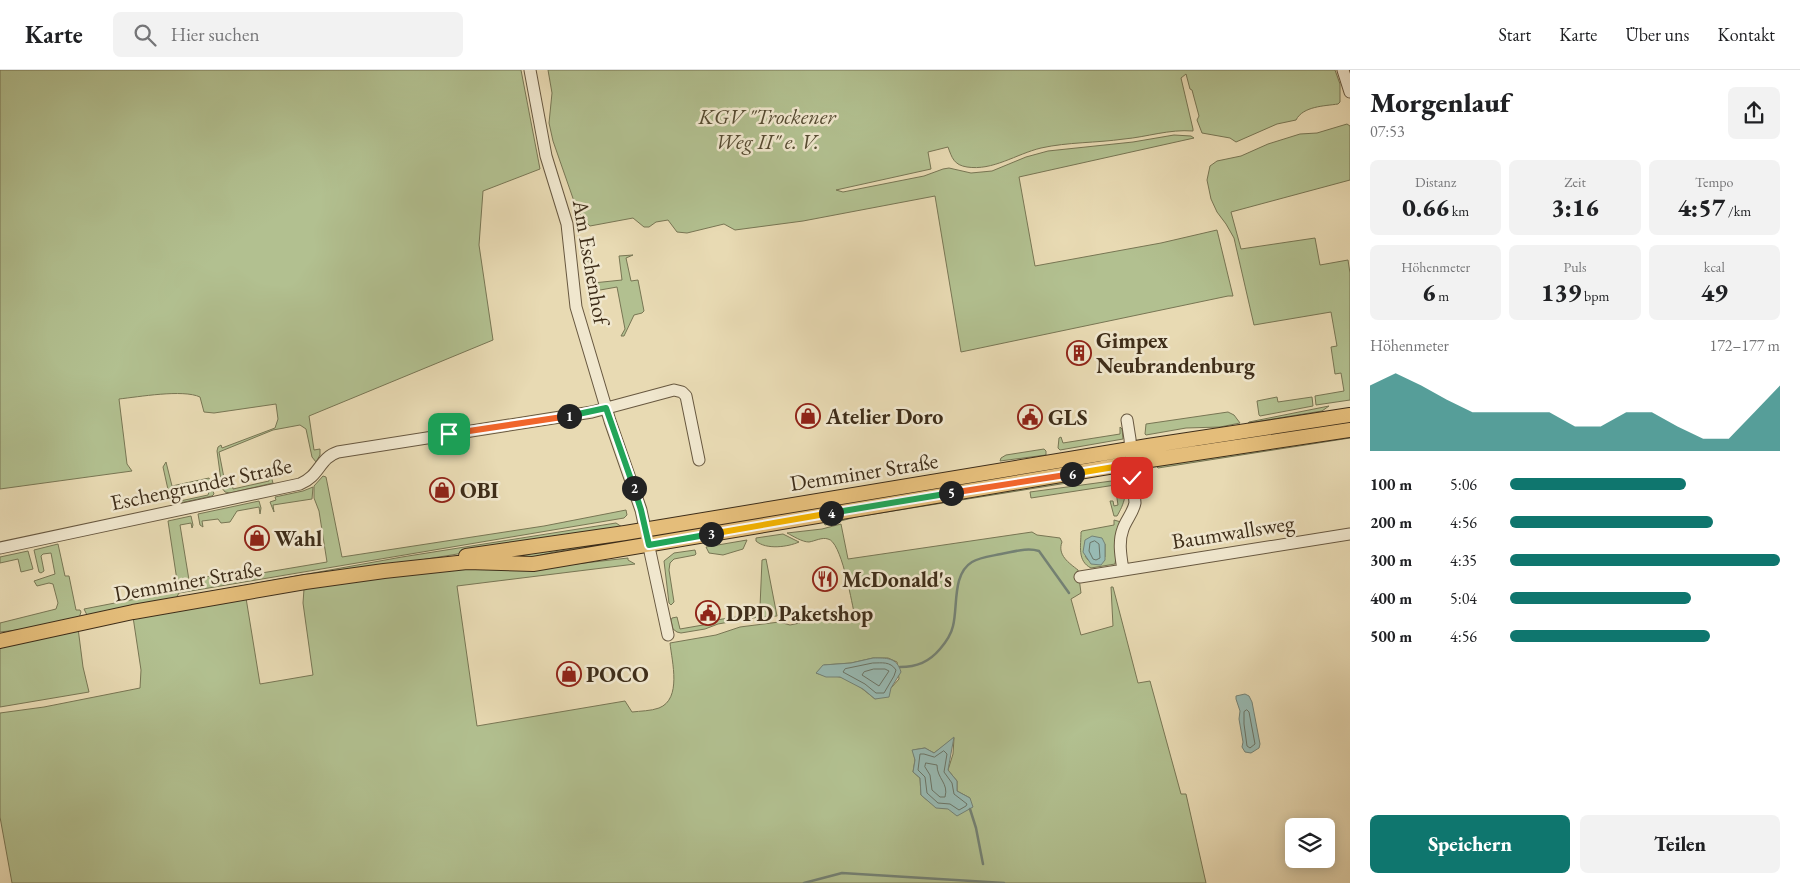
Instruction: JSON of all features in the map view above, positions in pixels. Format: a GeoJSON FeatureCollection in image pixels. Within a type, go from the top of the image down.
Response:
{"type":"FeatureCollection","features":[{"type":"Feature","properties":{"kind":"main road","name":"Demminer Straße"},"geometry":{"type":"LineString","coordinates":[[384,571],[441,560],[543,546],[1131,449],[1350,415]]}},
{"type":"Feature","properties":{"kind":"main road","name":"Demminer Straße"},"geometry":{"type":"LineString","coordinates":[[0,641],[132,612],[305,582],[459,563],[533,564],[770,523],[1350,430]]}},
{"type":"Feature","properties":{"kind":"street","name":"Am Eschenhof"},"geometry":{"type":"LineString","coordinates":[[530,70],[546,156],[568,224],[576,307],[606,408],[641,510],[649,545]]}},
{"type":"Feature","properties":{"kind":"street"},"geometry":{"type":"LineString","coordinates":[[1343,70],[1350,92]]}},
{"type":"Feature","properties":{"kind":"street","name":"Eschengrunder Straße"},"geometry":{"type":"LineString","coordinates":[[0,548],[300,484],[311,478],[327,457],[338,452],[592,412],[674,390],[682,392],[687,399],[699,460]]}},
{"type":"Feature","properties":{"kind":"street"},"geometry":{"type":"LineString","coordinates":[[1123,570],[1122,529],[1135,503],[1127,420]]}},
{"type":"Feature","properties":{"kind":"street","name":"Baumwallsweg"},"geometry":{"type":"LineString","coordinates":[[1080,577],[1350,534]]}},
{"type":"Feature","properties":{"kind":"street"},"geometry":{"type":"LineString","coordinates":[[649,545],[668,635]]}},
{"type":"Feature","properties":{"kind":"green space"},"geometry":{"type":"Polygon","coordinates":[[[0,70],[521,70],[540,169],[483,191],[479,245],[493,340],[309,416],[314,450],[320,449],[320,455],[316,462],[312,457],[306,429],[300,425],[273,430],[219,452],[225,483],[232,482],[233,489],[269,481],[268,474],[271,476],[273,483],[230,493],[225,492],[222,488],[217,451],[221,445],[222,448],[275,428],[278,419],[276,404],[214,413],[204,412],[200,397],[172,394],[119,399],[127,464],[132,471],[0,489],[0,70]]]}},
{"type":"Feature","properties":{"kind":"green space","name":"KGV \"Trockener Weg II\" e. V."},"geometry":{"type":"Polygon","coordinates":[[[548,70],[1335,70],[1340,84],[1340,102],[1338,104],[1309,109],[1299,115],[1296,120],[1277,124],[1236,142],[1230,138],[1202,133],[1197,120],[1199,116],[1192,90],[1190,89],[1186,74],[1181,78],[1193,131],[1175,131],[1133,138],[1051,146],[986,167],[977,168],[956,163],[948,147],[928,152],[931,169],[836,190],[843,192],[924,176],[949,168],[971,173],[992,171],[1026,157],[1048,151],[1133,142],[1174,135],[1191,136],[1194,138],[1019,177],[1035,266],[1161,243],[1217,230],[1233,296],[961,352],[935,196],[803,221],[735,230],[724,224],[687,233],[677,232],[668,220],[644,227],[633,218],[590,226],[582,218],[576,207],[553,141],[549,123],[552,93],[548,70]]]}},
{"type":"Feature","properties":{"kind":"green space"},"geometry":{"type":"Polygon","coordinates":[[[1347,124],[1350,126],[1350,180],[1231,212],[1241,249],[1315,238],[1320,265],[1348,260],[1350,273],[1350,400],[1316,405],[1315,396],[1344,391],[1341,373],[1335,374],[1331,347],[1337,346],[1331,312],[1254,325],[1234,238],[1217,212],[1211,199],[1207,180],[1210,166],[1217,161],[1241,156],[1268,144],[1300,134],[1317,133],[1347,124]]]}},
{"type":"Feature","properties":{"kind":"green space"},"geometry":{"type":"Polygon","coordinates":[[[589,251],[593,283],[622,280],[619,256],[633,255],[626,258],[631,281],[638,280],[644,311],[634,315],[624,336],[621,336],[625,329],[617,287],[589,292],[589,251]]]}},
{"type":"Feature","properties":{"kind":"green space"},"geometry":{"type":"Polygon","coordinates":[[[1277,397],[1278,402],[1312,397],[1313,406],[1260,416],[1257,401],[1277,397]]]}},
{"type":"Feature","properties":{"kind":"green space"},"geometry":{"type":"Polygon","coordinates":[[[1329,406],[1322,411],[1248,423],[1249,422],[1329,406]]]}},
{"type":"Feature","properties":{"kind":"green space"},"geometry":{"type":"Polygon","coordinates":[[[1228,412],[1234,415],[1240,423],[1220,427],[1186,428],[1145,434],[1146,424],[1228,412]]]}},
{"type":"Feature","properties":{"kind":"green space"},"geometry":{"type":"Polygon","coordinates":[[[1120,427],[1123,439],[1060,450],[1058,448],[1059,438],[1061,437],[1063,443],[1120,434],[1120,427]]]}},
{"type":"Feature","properties":{"kind":"green space"},"geometry":{"type":"Polygon","coordinates":[[[1350,435],[1350,438],[1158,468],[1156,466],[1350,435]]]}},
{"type":"Feature","properties":{"kind":"green space"},"geometry":{"type":"Polygon","coordinates":[[[1044,449],[1046,455],[1000,461],[1006,455],[1044,449]]]}},
{"type":"Feature","properties":{"kind":"green space"},"geometry":{"type":"Polygon","coordinates":[[[1115,457],[1116,460],[672,537],[671,533],[737,522],[760,515],[1115,457]]]}},
{"type":"Feature","properties":{"kind":"green space"},"geometry":{"type":"Polygon","coordinates":[[[166,462],[172,486],[209,478],[211,482],[181,491],[178,495],[180,501],[208,495],[212,488],[214,494],[175,504],[171,503],[163,467],[166,462]]]}},
{"type":"Feature","properties":{"kind":"green space"},"geometry":{"type":"Polygon","coordinates":[[[323,476],[326,477],[342,557],[544,526],[626,510],[627,515],[624,518],[179,593],[175,600],[87,615],[84,609],[151,596],[151,592],[178,587],[168,521],[191,516],[192,528],[191,523],[180,525],[189,580],[228,573],[232,578],[327,562],[319,511],[314,498],[314,486],[323,476]]]}},
{"type":"Feature","properties":{"kind":"green space"},"geometry":{"type":"Polygon","coordinates":[[[1119,480],[1125,488],[1125,497],[1117,516],[1114,516],[1110,501],[1113,501],[1114,506],[1118,505],[1115,485],[1031,498],[1030,492],[1119,480]]]}},
{"type":"Feature","properties":{"kind":"green space"},"geometry":{"type":"Polygon","coordinates":[[[1059,482],[1067,483],[856,517],[825,525],[824,523],[836,519],[1059,482]]]}},
{"type":"Feature","properties":{"kind":"green space"},"geometry":{"type":"Polygon","coordinates":[[[313,487],[312,499],[273,505],[274,512],[270,502],[276,500],[275,497],[313,487]]]}},
{"type":"Feature","properties":{"kind":"green space"},"geometry":{"type":"Polygon","coordinates":[[[259,501],[260,514],[259,507],[237,511],[230,522],[221,523],[218,519],[202,521],[203,527],[200,525],[198,514],[259,501]]]}},
{"type":"Feature","properties":{"kind":"green space"},"geometry":{"type":"Polygon","coordinates":[[[1114,520],[1121,522],[1115,564],[1091,568],[1082,557],[1080,548],[1081,532],[1114,525],[1114,520]],[[1105,544],[1085,556],[1088,560],[1105,557],[1105,544]]]}},
{"type":"Feature","properties":{"kind":"green space"},"geometry":{"type":"Polygon","coordinates":[[[616,523],[622,527],[189,598],[191,595],[402,557],[616,523]]]}},
{"type":"Feature","properties":{"kind":"green space"},"geometry":{"type":"Polygon","coordinates":[[[841,524],[848,559],[1032,532],[1037,535],[1060,538],[1062,542],[1062,555],[1078,570],[1081,593],[1071,599],[1081,635],[1113,626],[1111,587],[1113,587],[1138,683],[1150,681],[1181,794],[1186,794],[1206,883],[12,883],[0,817],[0,713],[44,707],[140,688],[141,670],[133,617],[246,598],[260,684],[313,675],[303,603],[304,589],[432,568],[532,569],[628,558],[628,560],[635,564],[457,586],[477,726],[625,701],[632,712],[649,710],[659,708],[671,697],[674,679],[670,643],[716,635],[740,627],[779,622],[790,625],[854,612],[841,560],[833,542],[828,539],[821,539],[806,542],[787,533],[822,529],[841,524]],[[873,658],[851,663],[824,665],[816,673],[845,678],[875,699],[891,688],[899,679],[897,662],[888,658],[873,658]],[[954,738],[934,753],[925,748],[913,750],[915,760],[913,772],[920,778],[921,795],[940,808],[955,806],[970,798],[957,791],[957,781],[948,770],[953,754],[954,738]]]}},
{"type":"Feature","properties":{"kind":"green space"},"geometry":{"type":"Polygon","coordinates":[[[783,534],[799,542],[771,547],[756,541],[756,538],[783,534]]]}},
{"type":"Feature","properties":{"kind":"green space"},"geometry":{"type":"Polygon","coordinates":[[[622,538],[622,541],[554,552],[525,559],[522,557],[522,555],[622,538]]]}},
{"type":"Feature","properties":{"kind":"green space"},"geometry":{"type":"Polygon","coordinates":[[[747,540],[743,549],[723,555],[709,553],[706,547],[747,540]]]}},
{"type":"Feature","properties":{"kind":"green space"},"geometry":{"type":"Polygon","coordinates":[[[58,544],[65,576],[69,576],[76,610],[81,612],[79,618],[0,632],[0,623],[56,609],[58,603],[53,584],[37,586],[34,581],[55,574],[51,553],[41,556],[44,571],[41,573],[39,572],[34,550],[58,544]]]}},
{"type":"Feature","properties":{"kind":"green space"},"geometry":{"type":"Polygon","coordinates":[[[695,550],[695,555],[674,559],[670,563],[669,570],[674,602],[671,605],[669,603],[664,561],[674,553],[695,550]]]}},
{"type":"Feature","properties":{"kind":"green space"},"geometry":{"type":"Polygon","coordinates":[[[28,551],[33,569],[21,572],[18,559],[0,563],[0,557],[28,551]]]}},
{"type":"Feature","properties":{"kind":"green space"},"geometry":{"type":"Polygon","coordinates":[[[766,559],[777,616],[718,624],[705,629],[681,633],[673,629],[672,618],[677,617],[680,629],[703,625],[716,620],[749,615],[760,607],[762,560],[766,559]]]}},
{"type":"Feature","properties":{"kind":"green space"},"geometry":{"type":"Polygon","coordinates":[[[78,628],[83,667],[89,692],[0,707],[0,647],[78,628]]]}},
{"type":"Feature","properties":{"kind":"water"},"geometry":{"type":"Polygon","coordinates":[[[1092,536],[1102,538],[1105,544],[1105,560],[1101,565],[1091,564],[1083,552],[1085,540],[1092,536]]]}},
{"type":"Feature","properties":{"kind":"water"},"geometry":{"type":"Polygon","coordinates":[[[873,658],[890,659],[897,663],[899,667],[901,672],[891,688],[889,697],[875,699],[863,689],[840,677],[826,677],[816,673],[823,665],[851,663],[873,658]]]}},
{"type":"Feature","properties":{"kind":"water"},"geometry":{"type":"Polygon","coordinates":[[[1245,694],[1249,696],[1252,702],[1260,744],[1259,748],[1251,753],[1245,752],[1242,747],[1240,711],[1236,699],[1236,696],[1245,694]]]}},
{"type":"Feature","properties":{"kind":"water"},"geometry":{"type":"Polygon","coordinates":[[[954,737],[948,770],[957,781],[957,791],[970,798],[973,807],[957,816],[948,809],[936,808],[921,795],[920,778],[913,772],[915,760],[912,750],[925,748],[934,753],[954,737]]]}},
{"type":"Feature","properties":{"kind":"waterway"},"geometry":{"type":"LineString","coordinates":[[900,667],[917,665],[927,660],[936,654],[946,641],[953,626],[961,574],[975,560],[1020,550],[1039,551],[1069,593]]}},
{"type":"Feature","properties":{"kind":"waterway"},"geometry":{"type":"LineString","coordinates":[[970,809],[983,864]]}},
{"type":"Feature","properties":{"kind":"waterway"},"geometry":{"type":"LineString","coordinates":[[804,883],[842,873],[1004,883]]}},
{"type":"Feature","properties":{"kind":"place","name":"Gimpex Neubrandenburg"},"geometry":{"type":"Point","coordinates":[1079,353]}},
{"type":"Feature","properties":{"kind":"place","name":"Atelier Doro"},"geometry":{"type":"Point","coordinates":[808,416]}},
{"type":"Feature","properties":{"kind":"place","name":"GLS"},"geometry":{"type":"Point","coordinates":[1030,417]}},
{"type":"Feature","properties":{"kind":"place","name":"OBI"},"geometry":{"type":"Point","coordinates":[442,490]}},
{"type":"Feature","properties":{"kind":"place","name":"Wahl"},"geometry":{"type":"Point","coordinates":[257,538]}},
{"type":"Feature","properties":{"kind":"place","name":"McDonald's"},"geometry":{"type":"Point","coordinates":[825,579]}},
{"type":"Feature","properties":{"kind":"place","name":"DPD Paketshop"},"geometry":{"type":"Point","coordinates":[708,613]}},
{"type":"Feature","properties":{"kind":"place","name":"POCO"},"geometry":{"type":"Point","coordinates":[569,674]}},
{"type":"Feature","properties":{"kind":"route"},"geometry":{"type":"LineString","coordinates":[[449,434],[592,412],[606,408],[641,510],[649,545],[1132,464],[1132,478]]}}]}
